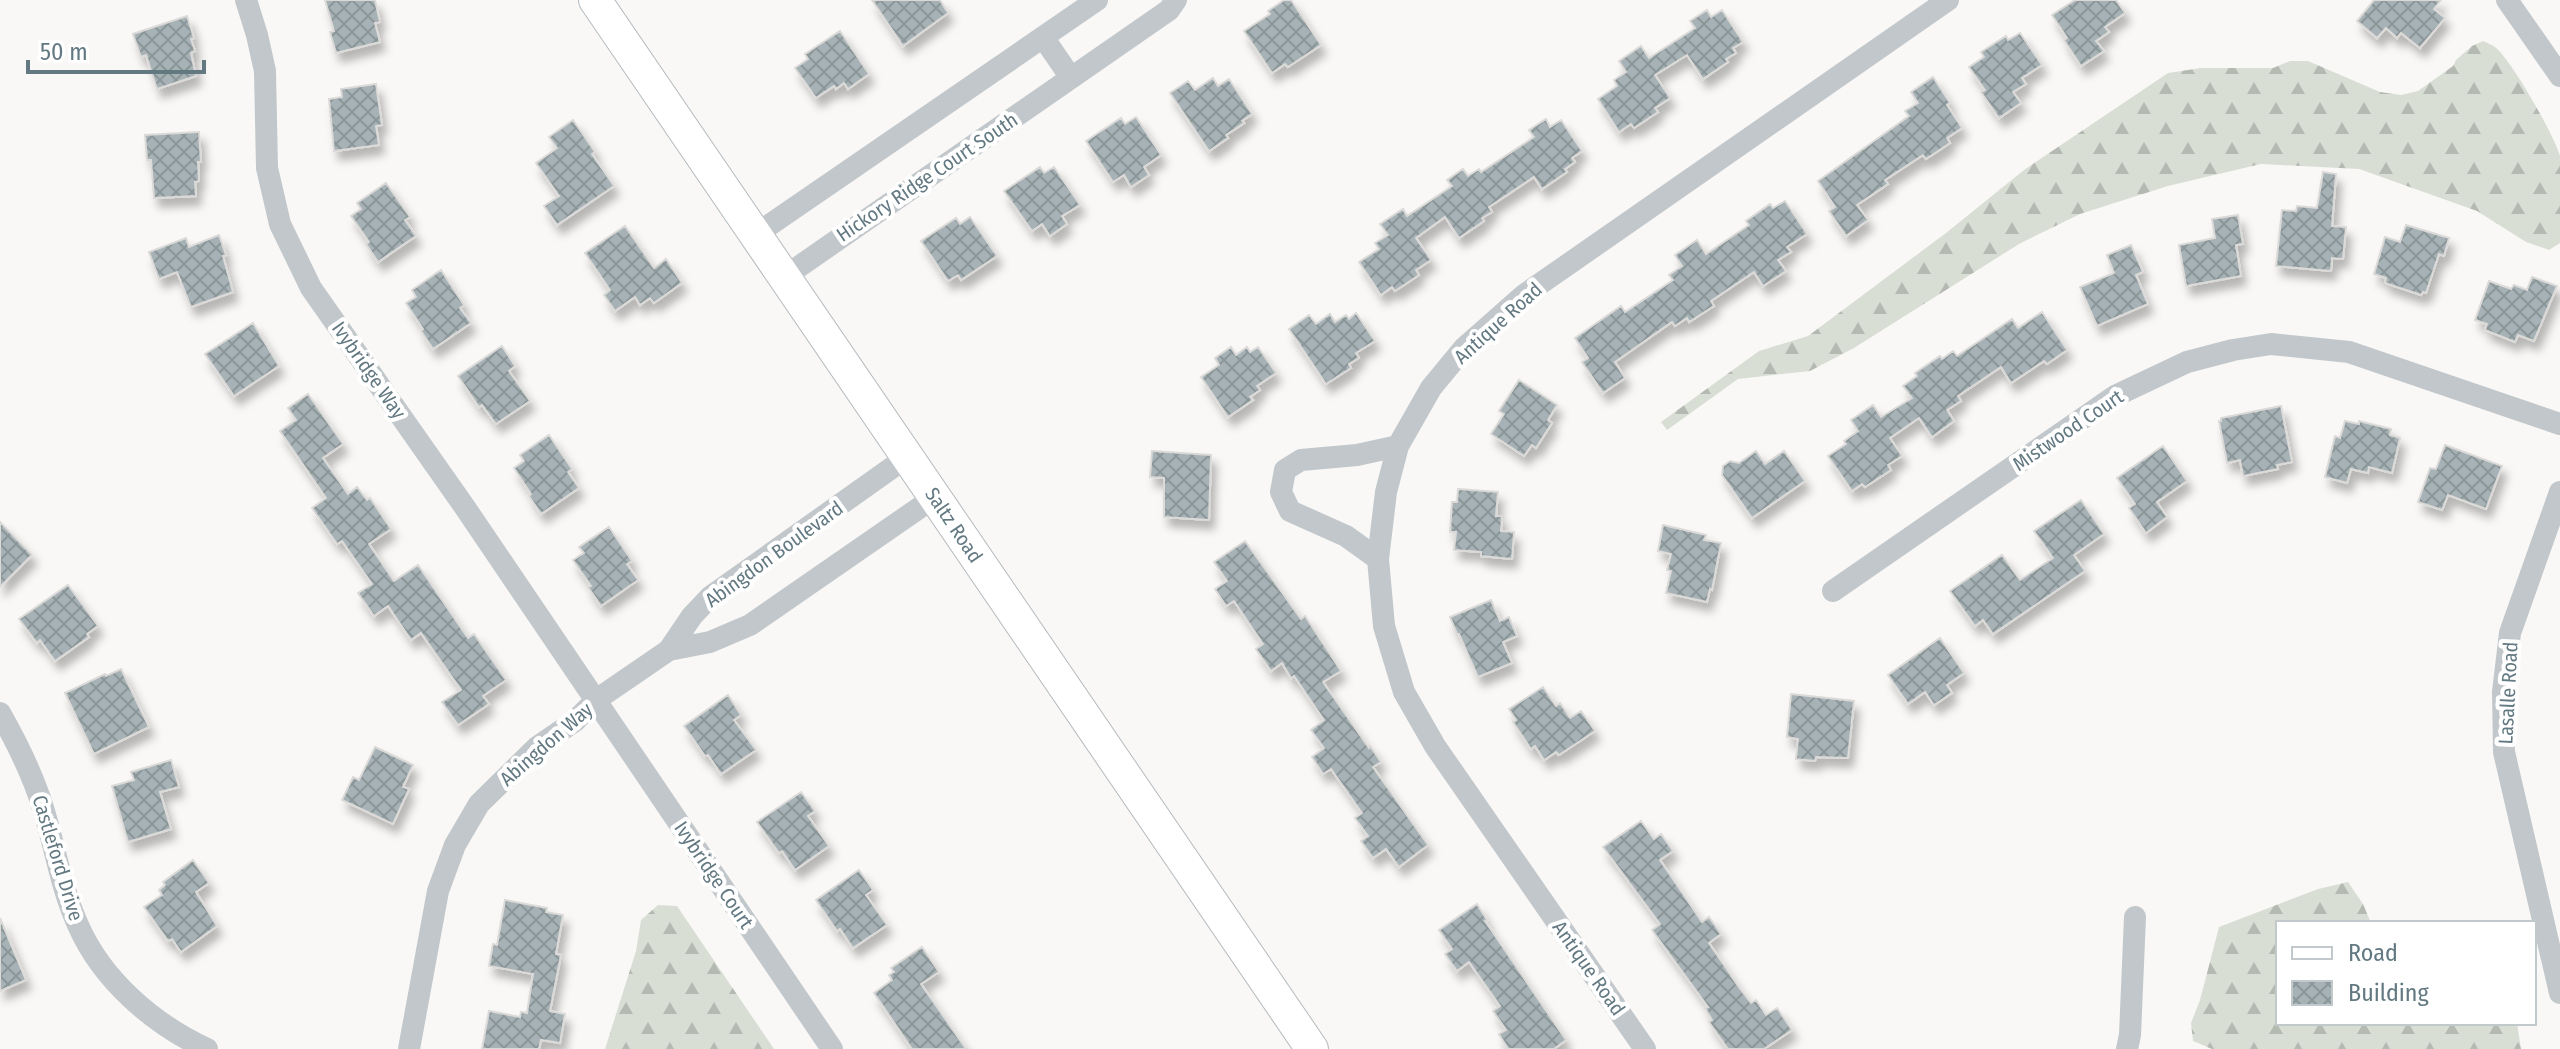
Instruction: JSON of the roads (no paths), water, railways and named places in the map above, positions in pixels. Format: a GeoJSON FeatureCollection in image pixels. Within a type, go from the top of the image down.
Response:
{"type":"FeatureCollection","features":[{"type":"Feature","properties":{"kind":"street","name":"Ivybridge Way"},"geometry":{"type":"LineString","coordinates":[[246,0],[265,71],[267,168],[280,224],[311,288],[596,700]]}},
{"type":"Feature","properties":{"kind":"street","name":"Saltz Road"},"geometry":{"type":"LineString","coordinates":[[595,0],[1312,1049]]}},
{"type":"Feature","properties":{"kind":"street"},"geometry":{"type":"LineString","coordinates":[[755,235],[1097,0]]}},
{"type":"Feature","properties":{"kind":"street","name":"Hickory Ridge Court South"},"geometry":{"type":"LineString","coordinates":[[784,277],[1169,10],[1176,0]]}},
{"type":"Feature","properties":{"kind":"street","name":"Antique Road"},"geometry":{"type":"LineString","coordinates":[[1645,1049],[1435,746],[1404,692],[1384,626],[1378,559],[1386,492],[1398,446],[1431,388],[1464,348],[1524,295],[1948,0]]}},
{"type":"Feature","properties":{"kind":"street"},"geometry":{"type":"LineString","coordinates":[[2507,0],[2560,76]]}},
{"type":"Feature","properties":{"kind":"street"},"geometry":{"type":"LineString","coordinates":[[1043,37],[1071,78]]}},
{"type":"Feature","properties":{"kind":"street","name":"Mistwood Court"},"geometry":{"type":"LineString","coordinates":[[1833,591],[2115,396],[2187,362],[2233,350],[2271,344],[2349,352],[2560,424]]}},
{"type":"Feature","properties":{"kind":"street"},"geometry":{"type":"LineString","coordinates":[[1378,559],[1346,536],[1290,511],[1281,492],[1285,470],[1301,460],[1357,455],[1398,446]]}},
{"type":"Feature","properties":{"kind":"street","name":"Abingdon Boulevard"},"geometry":{"type":"LineString","coordinates":[[669,650],[692,616],[710,597],[907,457]]}},
{"type":"Feature","properties":{"kind":"street","name":"Lasalle Road"},"geometry":{"type":"LineString","coordinates":[[2560,492],[2510,633],[2503,692],[2504,752],[2560,993]]}},
{"type":"Feature","properties":{"kind":"street","name":"Abingdon Boulevard"},"geometry":{"type":"LineString","coordinates":[[669,650],[710,642],[750,625],[935,497]]}},
{"type":"Feature","properties":{"kind":"street","name":"Abingdon Way"},"geometry":{"type":"LineString","coordinates":[[409,1049],[438,891],[455,845],[479,804],[537,747],[575,721],[596,700],[669,650]]}},
{"type":"Feature","properties":{"kind":"street","name":"Ivybridge Court"},"geometry":{"type":"LineString","coordinates":[[596,700],[832,1049]]}},
{"type":"Feature","properties":{"kind":"street","name":"Castleford Drive"},"geometry":{"type":"LineString","coordinates":[[0,713],[42,804],[70,903],[83,935],[105,969],[125,991],[167,1028],[207,1049]]}},
{"type":"Feature","properties":{"kind":"street"},"geometry":{"type":"LineString","coordinates":[[2127,1049],[2135,917]]}}]}
